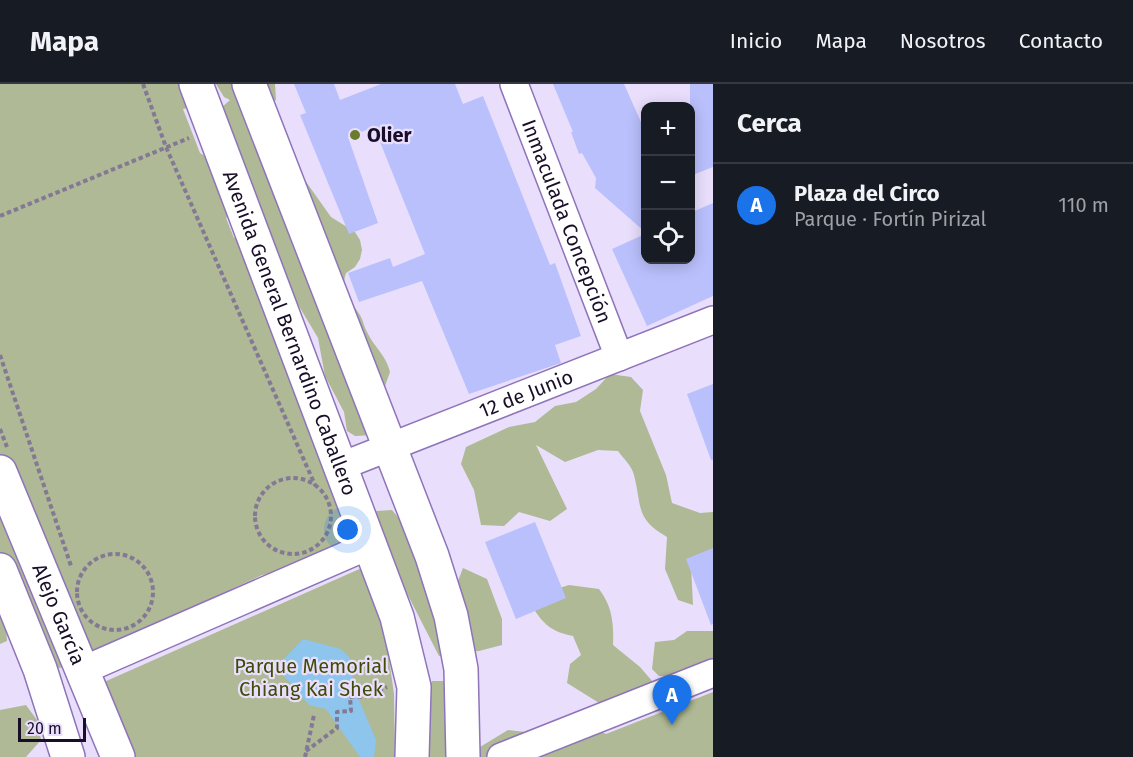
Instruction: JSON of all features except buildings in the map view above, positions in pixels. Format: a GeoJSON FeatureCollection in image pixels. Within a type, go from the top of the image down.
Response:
{"type":"FeatureCollection","features":[{"type":"Feature","properties":{"kind":"main road","name":"Avenida General Bernardino Caballero"},"geometry":{"type":"LineString","coordinates":[[196,84],[327,476],[370,544],[397,617],[414,687],[412,757]]}},
{"type":"Feature","properties":{"kind":"main road"},"geometry":{"type":"LineString","coordinates":[[249,84],[432,556],[451,616],[461,669],[463,757]]}},
{"type":"Feature","properties":{"kind":"main road","name":"Alejo García"},"geometry":{"type":"LineString","coordinates":[[0,472],[118,757]]}},
{"type":"Feature","properties":{"kind":"main road","name":"Alejo García"},"geometry":{"type":"LineString","coordinates":[[0,570],[40,669],[68,757]]}},
{"type":"Feature","properties":{"kind":"street","name":"Inmaculada Concepción"},"geometry":{"type":"LineString","coordinates":[[514,84],[619,357]]}},
{"type":"Feature","properties":{"kind":"street","name":"12 de Junio"},"geometry":{"type":"LineString","coordinates":[[327,476],[389,448],[713,320]]}},
{"type":"Feature","properties":{"kind":"street"},"geometry":{"type":"LineString","coordinates":[[81,671],[370,544]]}},
{"type":"Feature","properties":{"kind":"street"},"geometry":{"type":"LineString","coordinates":[[501,757],[713,673]]}},
{"type":"Feature","properties":{"kind":"path"},"geometry":{"type":"LineString","coordinates":[[142,84],[166,147],[327,476],[324,494],[330,511],[329,529],[323,540],[314,549],[290,554],[277,551],[266,544],[258,533],[254,521],[260,496],[268,486],[280,480],[304,480],[327,476]]}},
{"type":"Feature","properties":{"kind":"path"},"geometry":{"type":"LineString","coordinates":[[0,216],[212,129]]}},
{"type":"Feature","properties":{"kind":"path"},"geometry":{"type":"LineString","coordinates":[[0,355],[77,584],[80,609],[88,620],[99,627],[124,629],[136,624],[151,605],[152,581],[138,561],[126,555],[114,554],[96,559],[82,572],[77,584]]}},
{"type":"Feature","properties":{"kind":"path"},"geometry":{"type":"LineString","coordinates":[[306,751],[337,728],[337,712],[351,711],[350,697],[364,697],[389,686]]}},
{"type":"Feature","properties":{"kind":"path"},"geometry":{"type":"LineString","coordinates":[[305,757],[314,715]]}},
{"type":"Feature","properties":{"kind":"green space"},"geometry":{"type":"Polygon","coordinates":[[[0,84],[205,84],[204,105],[183,109],[200,153],[239,177],[242,207],[226,218],[234,238],[244,231],[356,543],[280,572],[262,575],[197,605],[198,609],[71,667],[40,669],[0,555],[0,84]]]}},
{"type":"Feature","properties":{"kind":"green space"},"geometry":{"type":"Polygon","coordinates":[[[216,84],[275,84],[276,100],[271,103],[288,135],[292,162],[331,217],[355,232],[360,240],[362,250],[360,259],[355,267],[346,273],[345,290],[390,372],[374,435],[355,436],[347,431],[344,412],[325,376],[318,338],[287,286],[221,108],[230,100],[224,97],[216,84]]]}},
{"type":"Feature","properties":{"kind":"green space"},"geometry":{"type":"Polygon","coordinates":[[[610,374],[631,377],[643,390],[640,411],[666,475],[672,503],[700,513],[713,512],[713,557],[691,565],[693,605],[678,600],[665,569],[667,537],[649,524],[645,518],[633,472],[618,451],[598,450],[565,462],[536,445],[567,509],[550,521],[519,512],[504,526],[481,525],[474,490],[461,464],[466,447],[509,427],[535,422],[555,406],[576,402],[596,389],[610,374]]]}},
{"type":"Feature","properties":{"kind":"green space"},"geometry":{"type":"Polygon","coordinates":[[[392,510],[413,535],[425,571],[458,581],[463,568],[487,579],[502,619],[502,645],[479,651],[439,656],[392,564],[376,511],[392,510]]]}},
{"type":"Feature","properties":{"kind":"green space","name":"Parque Memorial Chiang Kai Shek"},"geometry":{"type":"Polygon","coordinates":[[[364,567],[386,637],[394,694],[395,757],[134,757],[104,682],[364,567]]]}},
{"type":"Feature","properties":{"kind":"green space"},"geometry":{"type":"Polygon","coordinates":[[[569,585],[599,589],[607,602],[611,615],[613,645],[640,667],[653,682],[640,710],[620,716],[567,683],[570,664],[581,655],[573,636],[551,628],[535,611],[550,591],[569,585]]]}},
{"type":"Feature","properties":{"kind":"green space"},"geometry":{"type":"Polygon","coordinates":[[[0,612],[6,626],[7,641],[0,644],[0,612]]]}},
{"type":"Feature","properties":{"kind":"green space"},"geometry":{"type":"Polygon","coordinates":[[[687,631],[713,631],[713,681],[659,676],[652,669],[655,642],[674,640],[687,631]]]}},
{"type":"Feature","properties":{"kind":"green space"},"geometry":{"type":"Polygon","coordinates":[[[432,681],[447,681],[453,757],[423,757],[425,697],[432,681]]]}},
{"type":"Feature","properties":{"kind":"green space"},"geometry":{"type":"Polygon","coordinates":[[[713,692],[713,757],[473,757],[475,750],[508,730],[534,733],[583,722],[606,734],[713,692]]]}},
{"type":"Feature","properties":{"kind":"green space"},"geometry":{"type":"Polygon","coordinates":[[[26,705],[37,720],[41,740],[26,757],[0,757],[0,710],[26,705]]]}},
{"type":"Feature","properties":{"kind":"water"},"geometry":{"type":"Polygon","coordinates":[[[303,639],[341,649],[350,658],[354,688],[376,740],[374,757],[360,757],[326,709],[309,705],[279,670],[284,659],[303,639]]]}},
{"type":"Feature","properties":{"kind":"place","name":"Olier"},"geometry":{"type":"Point","coordinates":[355,135]}},
{"type":"Feature","properties":{"kind":"place","name":"Plaza del Circo"},"geometry":{"type":"Point","coordinates":[672,725]}}]}
